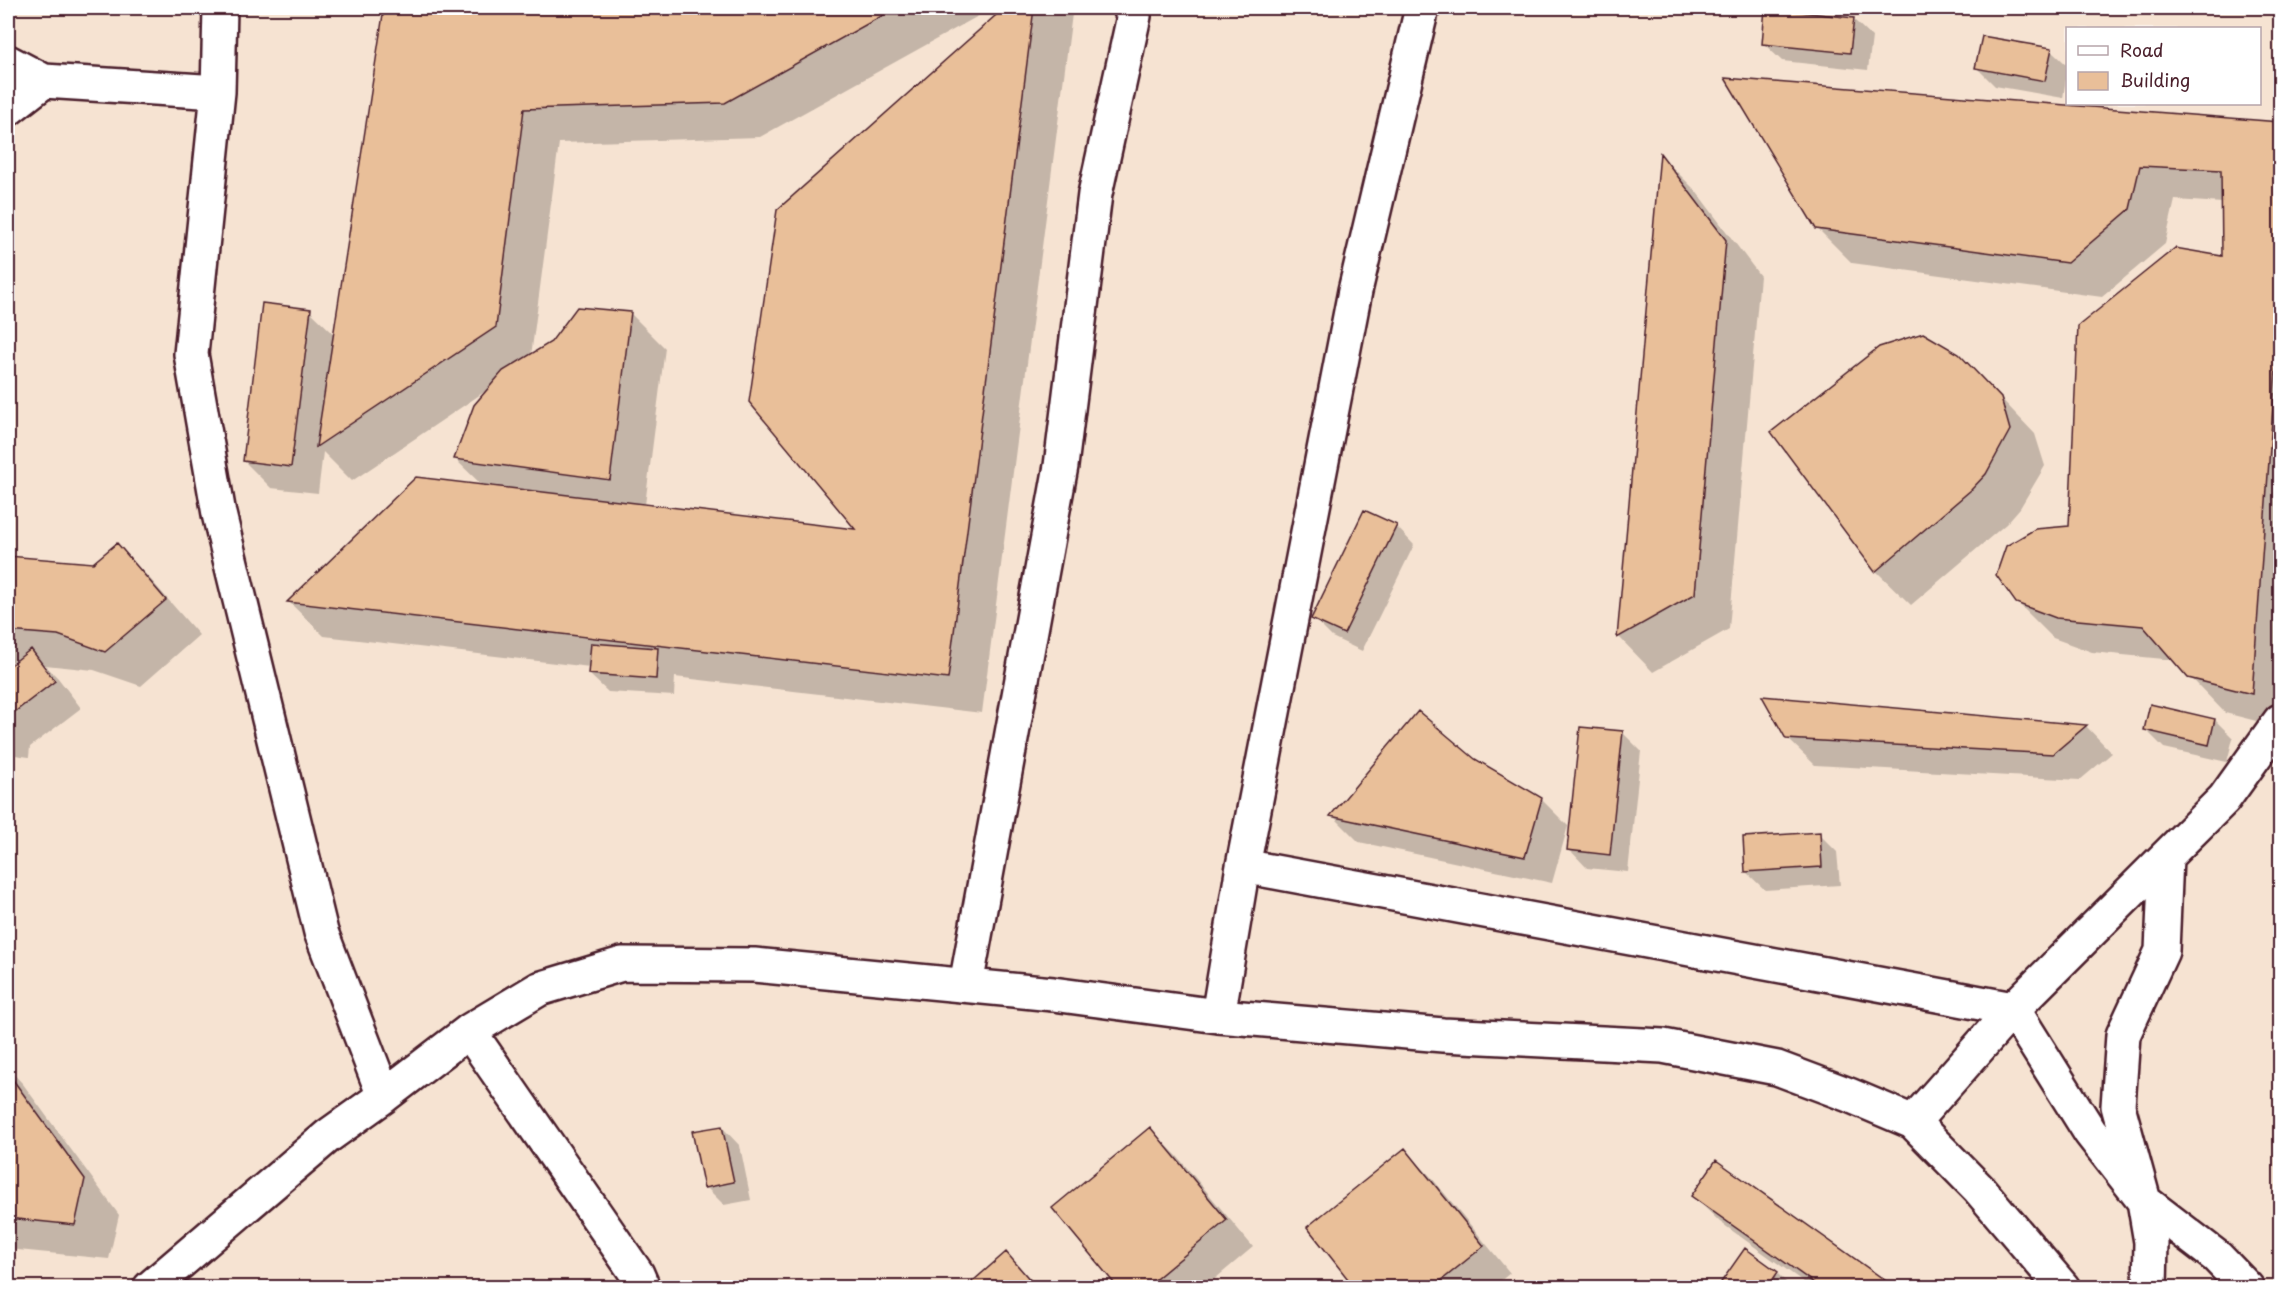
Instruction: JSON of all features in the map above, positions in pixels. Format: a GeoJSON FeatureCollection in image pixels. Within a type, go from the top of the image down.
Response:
{"type":"FeatureCollection","features":[{"type":"Feature","properties":{"kind":"street"},"geometry":{"type":"LineString","coordinates":[[220,8],[218,92],[191,354],[219,514],[321,932],[384,1096]]}},
{"type":"Feature","properties":{"kind":"street"},"geometry":{"type":"LineString","coordinates":[[966,985],[1061,466],[1095,194],[1134,16],[1130,8]]}},
{"type":"Feature","properties":{"kind":"street"},"geometry":{"type":"LineString","coordinates":[[1218,1016],[1243,866],[1355,291],[1422,8]]}},
{"type":"Feature","properties":{"kind":"street"},"geometry":{"type":"LineString","coordinates":[[8,62],[44,81],[218,92]]}},
{"type":"Feature","properties":{"kind":"street"},"geometry":{"type":"LineString","coordinates":[[8,109],[44,81]]}},
{"type":"Feature","properties":{"kind":"street"},"geometry":{"type":"LineString","coordinates":[[1913,1122],[2013,1009],[2224,799],[2280,721]]}},
{"type":"Feature","properties":{"kind":"street"},"geometry":{"type":"LineString","coordinates":[[2150,1287],[2151,1242],[2144,1201],[2118,1106],[2123,1035],[2162,951],[2166,857]]}},
{"type":"Feature","properties":{"kind":"street"},"geometry":{"type":"LineString","coordinates":[[1243,866],[2013,1009],[2090,1132],[2144,1201],[2217,1257],[2247,1287]]}},
{"type":"Feature","properties":{"kind":"street"},"geometry":{"type":"LineString","coordinates":[[150,1287],[328,1136],[469,1030],[539,989],[622,964],[754,964],[1053,994],[1218,1016],[1443,1035],[1663,1047],[1777,1068],[1913,1122],[1979,1189],[2063,1287]]}},
{"type":"Feature","properties":{"kind":"street"},"geometry":{"type":"LineString","coordinates":[[469,1030],[637,1274],[643,1287]]}},
{"type":"Feature","properties":{"kind":"shaded area"},"geometry":{"type":"Polygon","coordinates":[[[8,8],[2280,8],[2280,1287],[8,1287],[8,8]]]}},
{"type":"Feature","properties":{"kind":"building"},"geometry":{"type":"Polygon","coordinates":[[[384,8],[896,8],[725,103],[524,109],[496,327],[316,447],[384,8]]]}},
{"type":"Feature","properties":{"kind":"building"},"geometry":{"type":"Polygon","coordinates":[[[1004,8],[1034,8],[948,679],[287,602],[416,477],[855,529],[749,402],[777,210],[1004,8]]]}},
{"type":"Feature","properties":{"kind":"building"},"geometry":{"type":"Polygon","coordinates":[[[1765,8],[1854,18],[1850,53],[1762,44],[1765,8]]]}},
{"type":"Feature","properties":{"kind":"building"},"geometry":{"type":"Polygon","coordinates":[[[1982,36],[2052,48],[2045,81],[1975,68],[1982,36]]]}},
{"type":"Feature","properties":{"kind":"building"},"geometry":{"type":"Polygon","coordinates":[[[1725,78],[2280,122],[2280,310],[2252,694],[2188,678],[2143,626],[2056,618],[2016,603],[1996,575],[2006,546],[2035,529],[2069,526],[2078,326],[2175,248],[2222,256],[2221,170],[2140,166],[2130,209],[2067,263],[1816,229],[1725,78]]]}},
{"type":"Feature","properties":{"kind":"building"},"geometry":{"type":"Polygon","coordinates":[[[1660,153],[1726,240],[1695,594],[1617,638],[1660,153]]]}},
{"type":"Feature","properties":{"kind":"building"},"geometry":{"type":"Polygon","coordinates":[[[262,303],[311,309],[291,467],[243,461],[262,303]]]}},
{"type":"Feature","properties":{"kind":"building"},"geometry":{"type":"Polygon","coordinates":[[[577,307],[631,312],[610,480],[454,459],[474,405],[503,371],[551,342],[577,307]]]}},
{"type":"Feature","properties":{"kind":"building"},"geometry":{"type":"Polygon","coordinates":[[[1923,333],[1959,354],[2001,398],[2010,430],[1986,474],[1971,490],[1875,572],[1771,432],[1879,347],[1923,333]]]}},
{"type":"Feature","properties":{"kind":"building"},"geometry":{"type":"Polygon","coordinates":[[[1364,510],[1397,525],[1344,634],[1311,619],[1364,510]]]}},
{"type":"Feature","properties":{"kind":"building"},"geometry":{"type":"Polygon","coordinates":[[[117,543],[166,600],[105,652],[58,635],[8,631],[8,556],[93,563],[117,543]]]}},
{"type":"Feature","properties":{"kind":"building"},"geometry":{"type":"Polygon","coordinates":[[[591,643],[658,648],[656,679],[588,674],[591,643]]]}},
{"type":"Feature","properties":{"kind":"building"},"geometry":{"type":"Polygon","coordinates":[[[31,649],[55,681],[8,717],[8,667],[31,649]]]}},
{"type":"Feature","properties":{"kind":"building"},"geometry":{"type":"Polygon","coordinates":[[[1762,696],[2087,725],[2053,754],[1786,739],[1762,696]]]}},
{"type":"Feature","properties":{"kind":"building"},"geometry":{"type":"Polygon","coordinates":[[[2150,704],[2215,719],[2209,745],[2144,730],[2150,704]]]}},
{"type":"Feature","properties":{"kind":"building"},"geometry":{"type":"Polygon","coordinates":[[[1418,711],[1475,759],[1542,798],[1525,857],[1330,816],[1418,711]]]}},
{"type":"Feature","properties":{"kind":"building"},"geometry":{"type":"Polygon","coordinates":[[[1580,727],[1623,731],[1610,855],[1567,850],[1580,727]]]}},
{"type":"Feature","properties":{"kind":"building"},"geometry":{"type":"Polygon","coordinates":[[[1820,832],[1822,867],[1745,872],[1743,837],[1820,832]]]}},
{"type":"Feature","properties":{"kind":"building"},"geometry":{"type":"Polygon","coordinates":[[[8,1073],[85,1179],[75,1225],[8,1218],[8,1073]]]}},
{"type":"Feature","properties":{"kind":"building"},"geometry":{"type":"Polygon","coordinates":[[[2280,1086],[2280,1136],[2277,1136],[2280,1086]]]}},
{"type":"Feature","properties":{"kind":"building"},"geometry":{"type":"Polygon","coordinates":[[[722,1126],[734,1182],[704,1188],[692,1131],[722,1126]]]}},
{"type":"Feature","properties":{"kind":"building"},"geometry":{"type":"Polygon","coordinates":[[[1150,1127],[1227,1220],[1145,1288],[1118,1288],[1052,1208],[1150,1127]]]}},
{"type":"Feature","properties":{"kind":"building"},"geometry":{"type":"Polygon","coordinates":[[[1405,1148],[1484,1246],[1432,1288],[1355,1288],[1307,1227],[1405,1148]]]}},
{"type":"Feature","properties":{"kind":"building"},"geometry":{"type":"Polygon","coordinates":[[[1716,1160],[1896,1288],[1821,1288],[1691,1196],[1716,1160]]]}},
{"type":"Feature","properties":{"kind":"building"},"geometry":{"type":"Polygon","coordinates":[[[1745,1248],[1778,1272],[1767,1288],[1717,1288],[1745,1248]]]}},
{"type":"Feature","properties":{"kind":"building"},"geometry":{"type":"Polygon","coordinates":[[[1006,1252],[1037,1288],[965,1288],[1006,1252]]]}}]}
